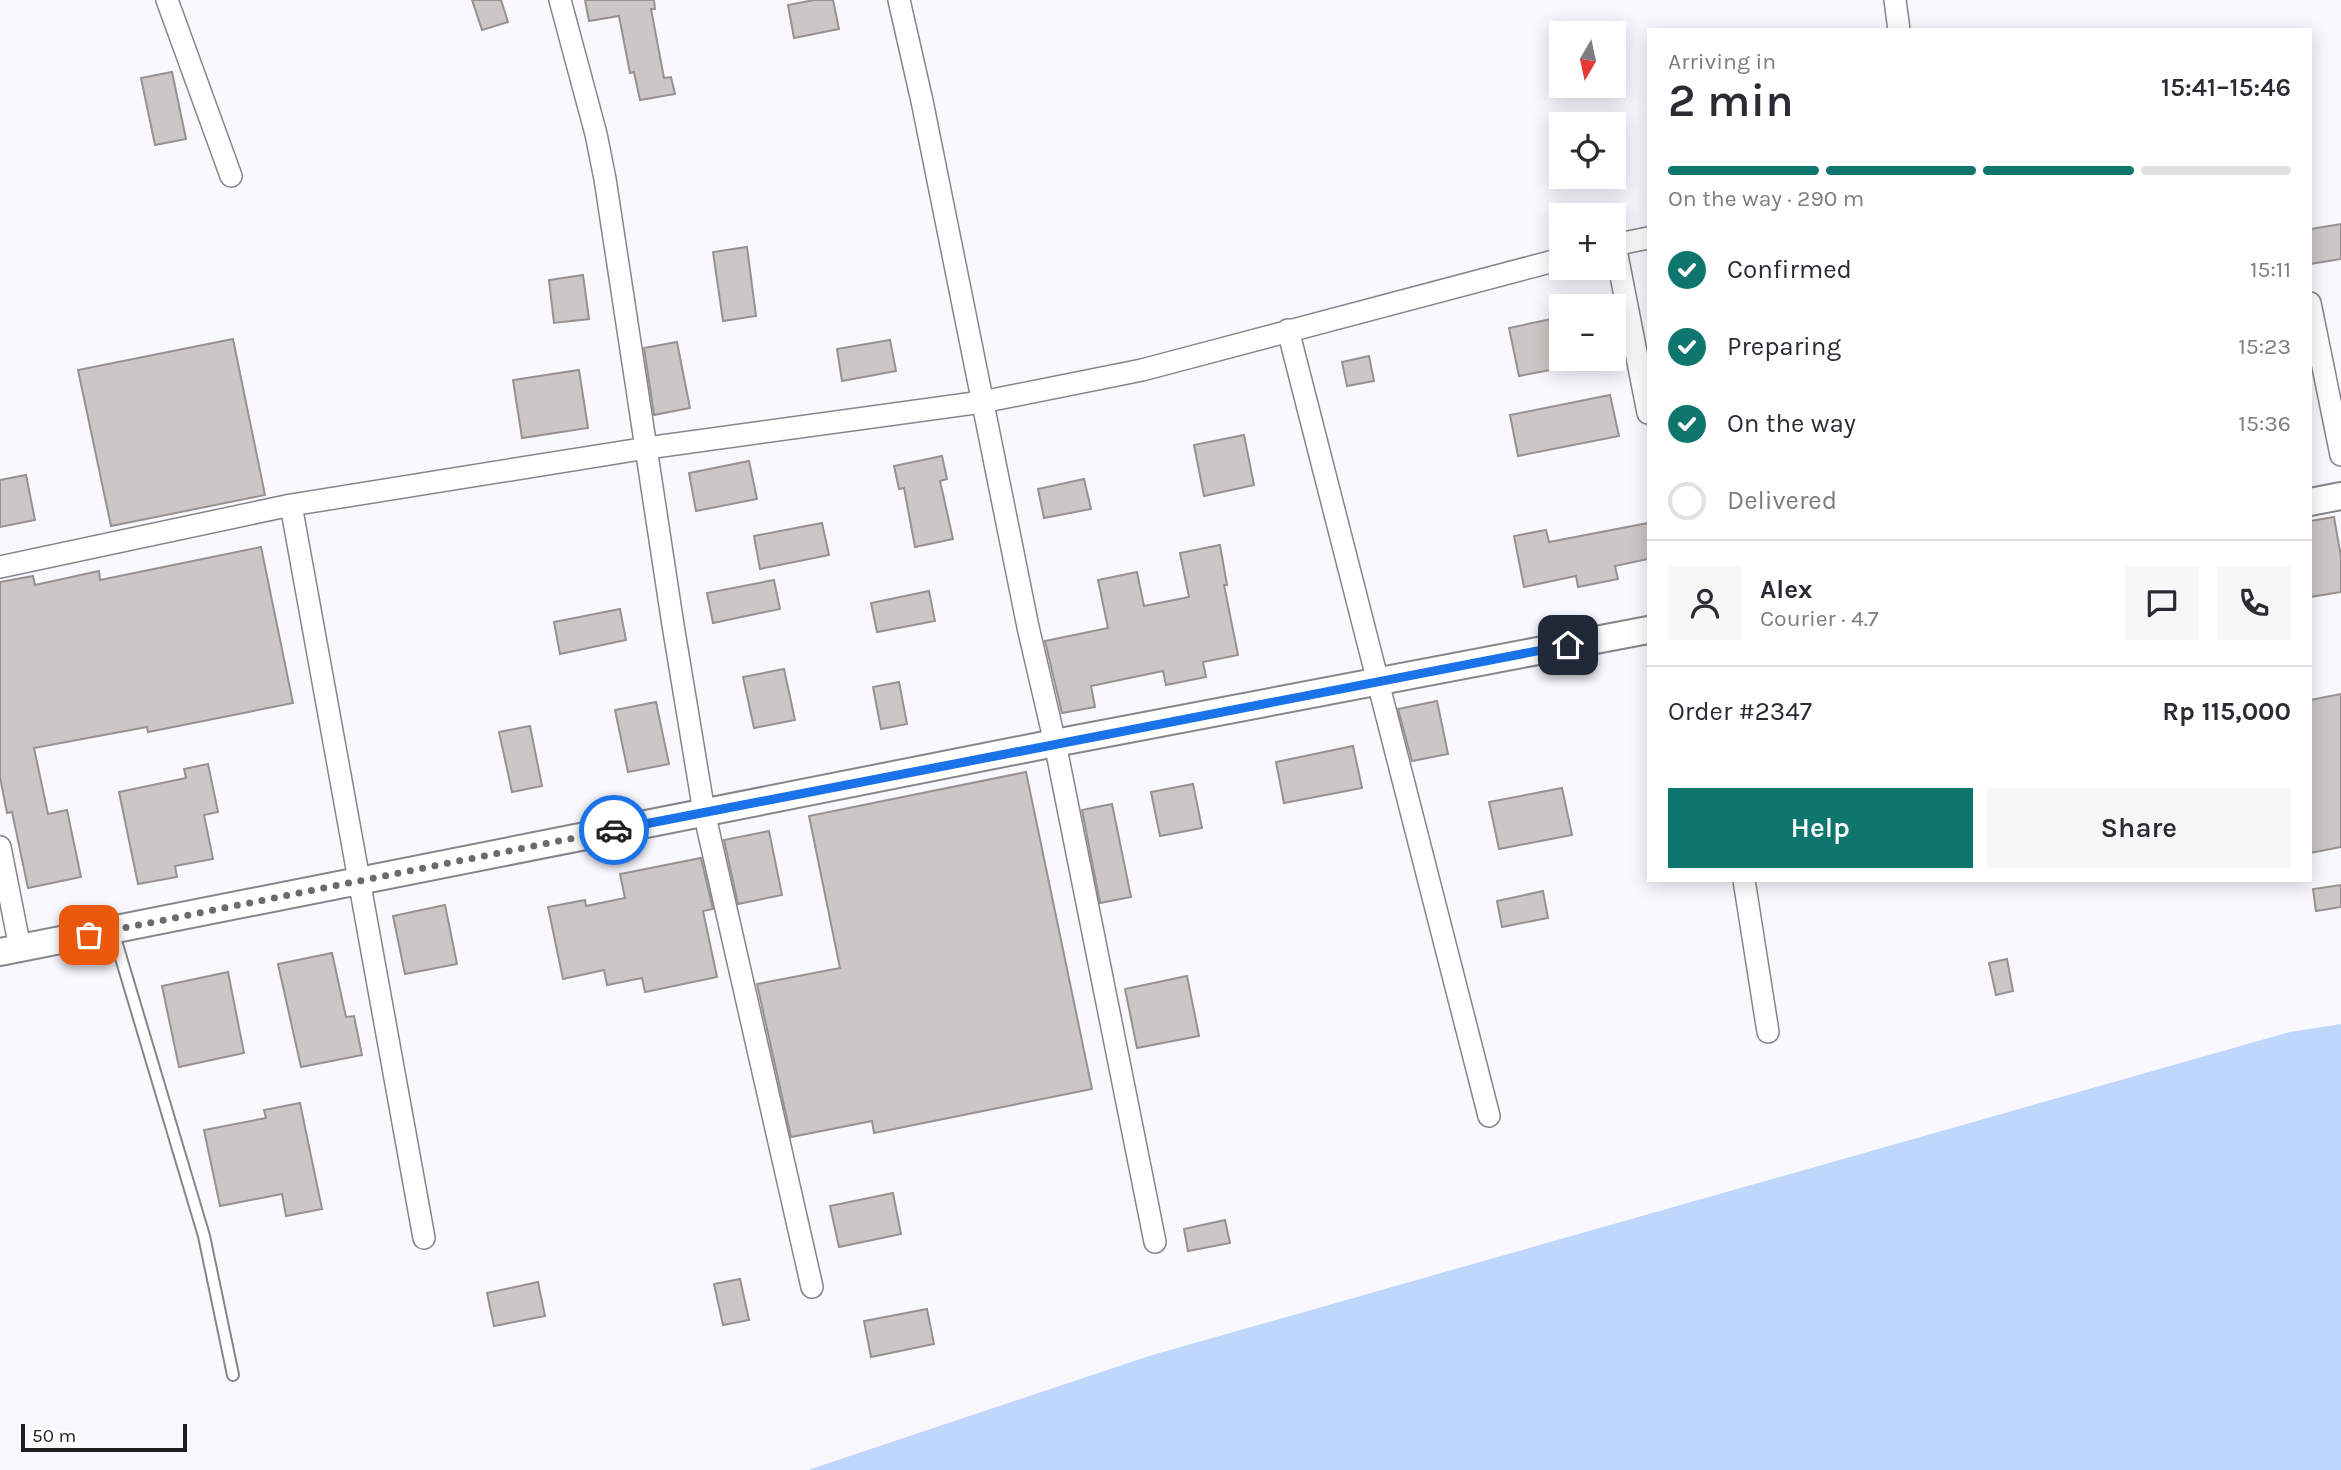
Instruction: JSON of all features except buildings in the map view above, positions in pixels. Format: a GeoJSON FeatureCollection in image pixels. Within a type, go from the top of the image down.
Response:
{"type":"FeatureCollection","features":[{"type":"Feature","properties":{"kind":"street"},"geometry":{"type":"LineString","coordinates":[[167,0],[231,176]]}},
{"type":"Feature","properties":{"kind":"street"},"geometry":{"type":"LineString","coordinates":[[560,0],[596,134],[605,179],[704,812],[813,1287]]}},
{"type":"Feature","properties":{"kind":"street"},"geometry":{"type":"LineString","coordinates":[[899,0],[922,101],[1028,627],[1055,743],[1156,1242]]}},
{"type":"Feature","properties":{"kind":"street"},"geometry":{"type":"LineString","coordinates":[[1895,0],[1899,28]]}},
{"type":"Feature","properties":{"kind":"street"},"geometry":{"type":"LineString","coordinates":[[1626,243],[1647,238]]}},
{"type":"Feature","properties":{"kind":"street"},"geometry":{"type":"LineString","coordinates":[[0,567],[291,505],[648,448],[982,402],[1142,370],[1549,262]]}},
{"type":"Feature","properties":{"kind":"street"},"geometry":{"type":"LineString","coordinates":[[1621,280],[1647,408]]}},
{"type":"Feature","properties":{"kind":"street"},"geometry":{"type":"LineString","coordinates":[[2312,313],[2341,455]]}},
{"type":"Feature","properties":{"kind":"street"},"geometry":{"type":"LineString","coordinates":[[1288,330],[1489,1116]]}},
{"type":"Feature","properties":{"kind":"street"},"geometry":{"type":"LineString","coordinates":[[2312,502],[2341,496]]}},
{"type":"Feature","properties":{"kind":"street"},"geometry":{"type":"LineString","coordinates":[[291,505],[424,1238]]}},
{"type":"Feature","properties":{"kind":"street"},"geometry":{"type":"LineString","coordinates":[[0,847],[10,950],[1055,743],[1647,630]]}},
{"type":"Feature","properties":{"kind":"street"},"geometry":{"type":"LineString","coordinates":[[1744,882],[1768,1032]]}},
{"type":"Feature","properties":{"kind":"lane"},"geometry":{"type":"LineString","coordinates":[[113,931],[204,1236],[233,1375]]}},
{"type":"Feature","properties":{"kind":"water"},"geometry":{"type":"Polygon","coordinates":[[[2341,1024],[2341,1470],[808,1470],[1149,1356],[2290,1032],[2341,1024]]]}},
{"type":"Feature","properties":{"kind":"way so far"},"geometry":{"type":"LineString","coordinates":[[89,935],[614,830]]}},
{"type":"Feature","properties":{"kind":"route"},"geometry":{"type":"LineString","coordinates":[[614,830],[1568,645]]}}]}
